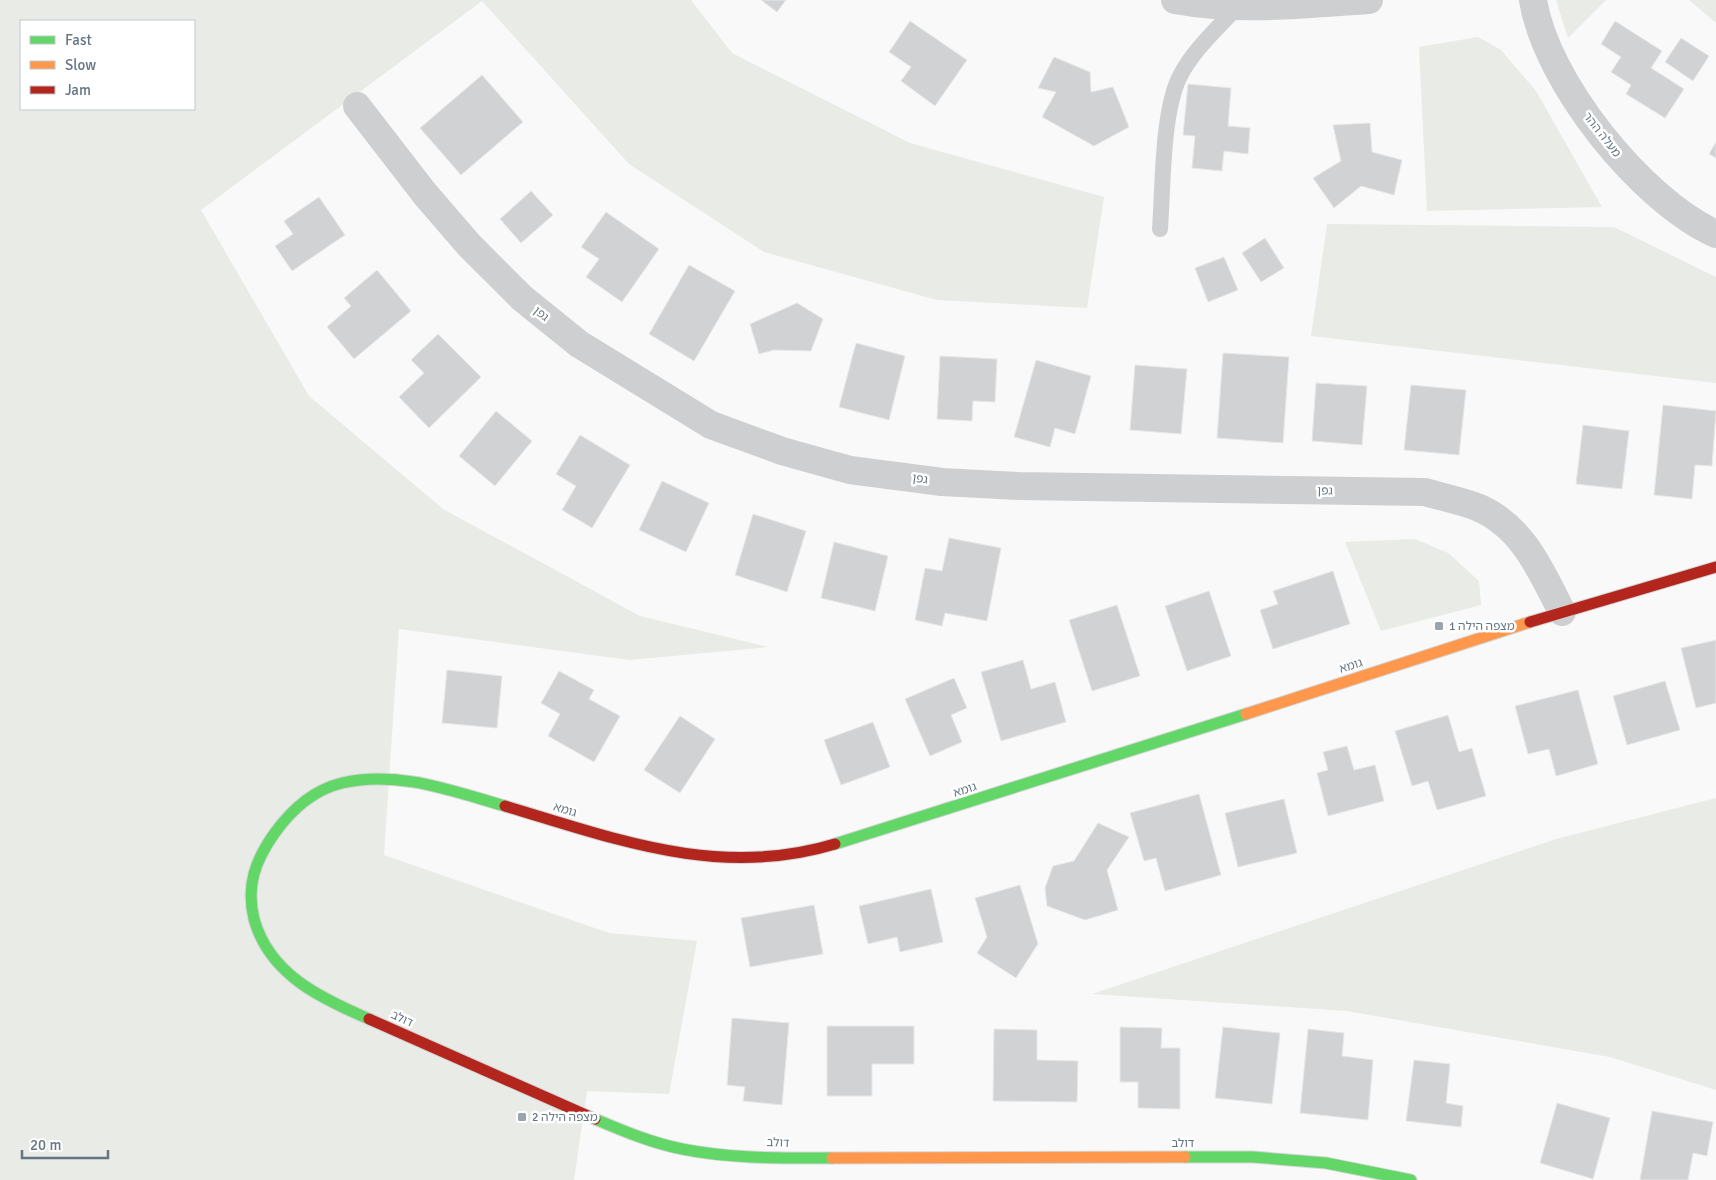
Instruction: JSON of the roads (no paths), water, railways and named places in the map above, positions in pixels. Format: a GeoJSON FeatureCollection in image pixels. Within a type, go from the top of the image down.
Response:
{"type":"FeatureCollection","features":[{"type":"Feature","properties":{"kind":"street"},"geometry":{"type":"LineString","coordinates":[[1175,0],[1204,5],[1237,7],[1369,0]]}},
{"type":"Feature","properties":{"kind":"street","name":"מעלה ההר"},"geometry":{"type":"LineString","coordinates":[[1533,0],[1544,36],[1563,77],[1588,118],[1647,187],[1672,209],[1716,234]]}},
{"type":"Feature","properties":{"kind":"street","name":"גפן"},"geometry":{"type":"LineString","coordinates":[[357,106],[425,194],[469,245],[522,298],[579,344],[711,425],[782,451],[850,470],[942,482],[1018,486],[1425,492],[1478,508],[1510,527],[1533,556],[1562,612]]}},
{"type":"Feature","properties":{"kind":"street","name":"גומא"},"geometry":{"type":"LineString","coordinates":[[251,878],[265,846],[286,820],[316,793],[353,781],[382,778],[421,782],[651,849],[730,859],[785,855],[830,846],[1562,612],[1716,567]]}},
{"type":"Feature","properties":{"kind":"street","name":"דולב"},"geometry":{"type":"LineString","coordinates":[[251,878],[253,917],[266,950],[291,977],[330,1002],[629,1134],[683,1149],[741,1155],[806,1158],[1253,1157],[1326,1163],[1411,1180]]}},
{"type":"Feature","properties":{"kind":"lane"},"geometry":{"type":"LineString","coordinates":[[1160,229],[1170,102],[1180,77],[1196,52],[1237,7]]}},
{"type":"Feature","properties":{"kind":"place","name":"מצפה הילה 1"},"geometry":{"type":"Point","coordinates":[1439,626]}},
{"type":"Feature","properties":{"kind":"place","name":"מצפה הילה 2"},"geometry":{"type":"Point","coordinates":[522,1117]}}]}
